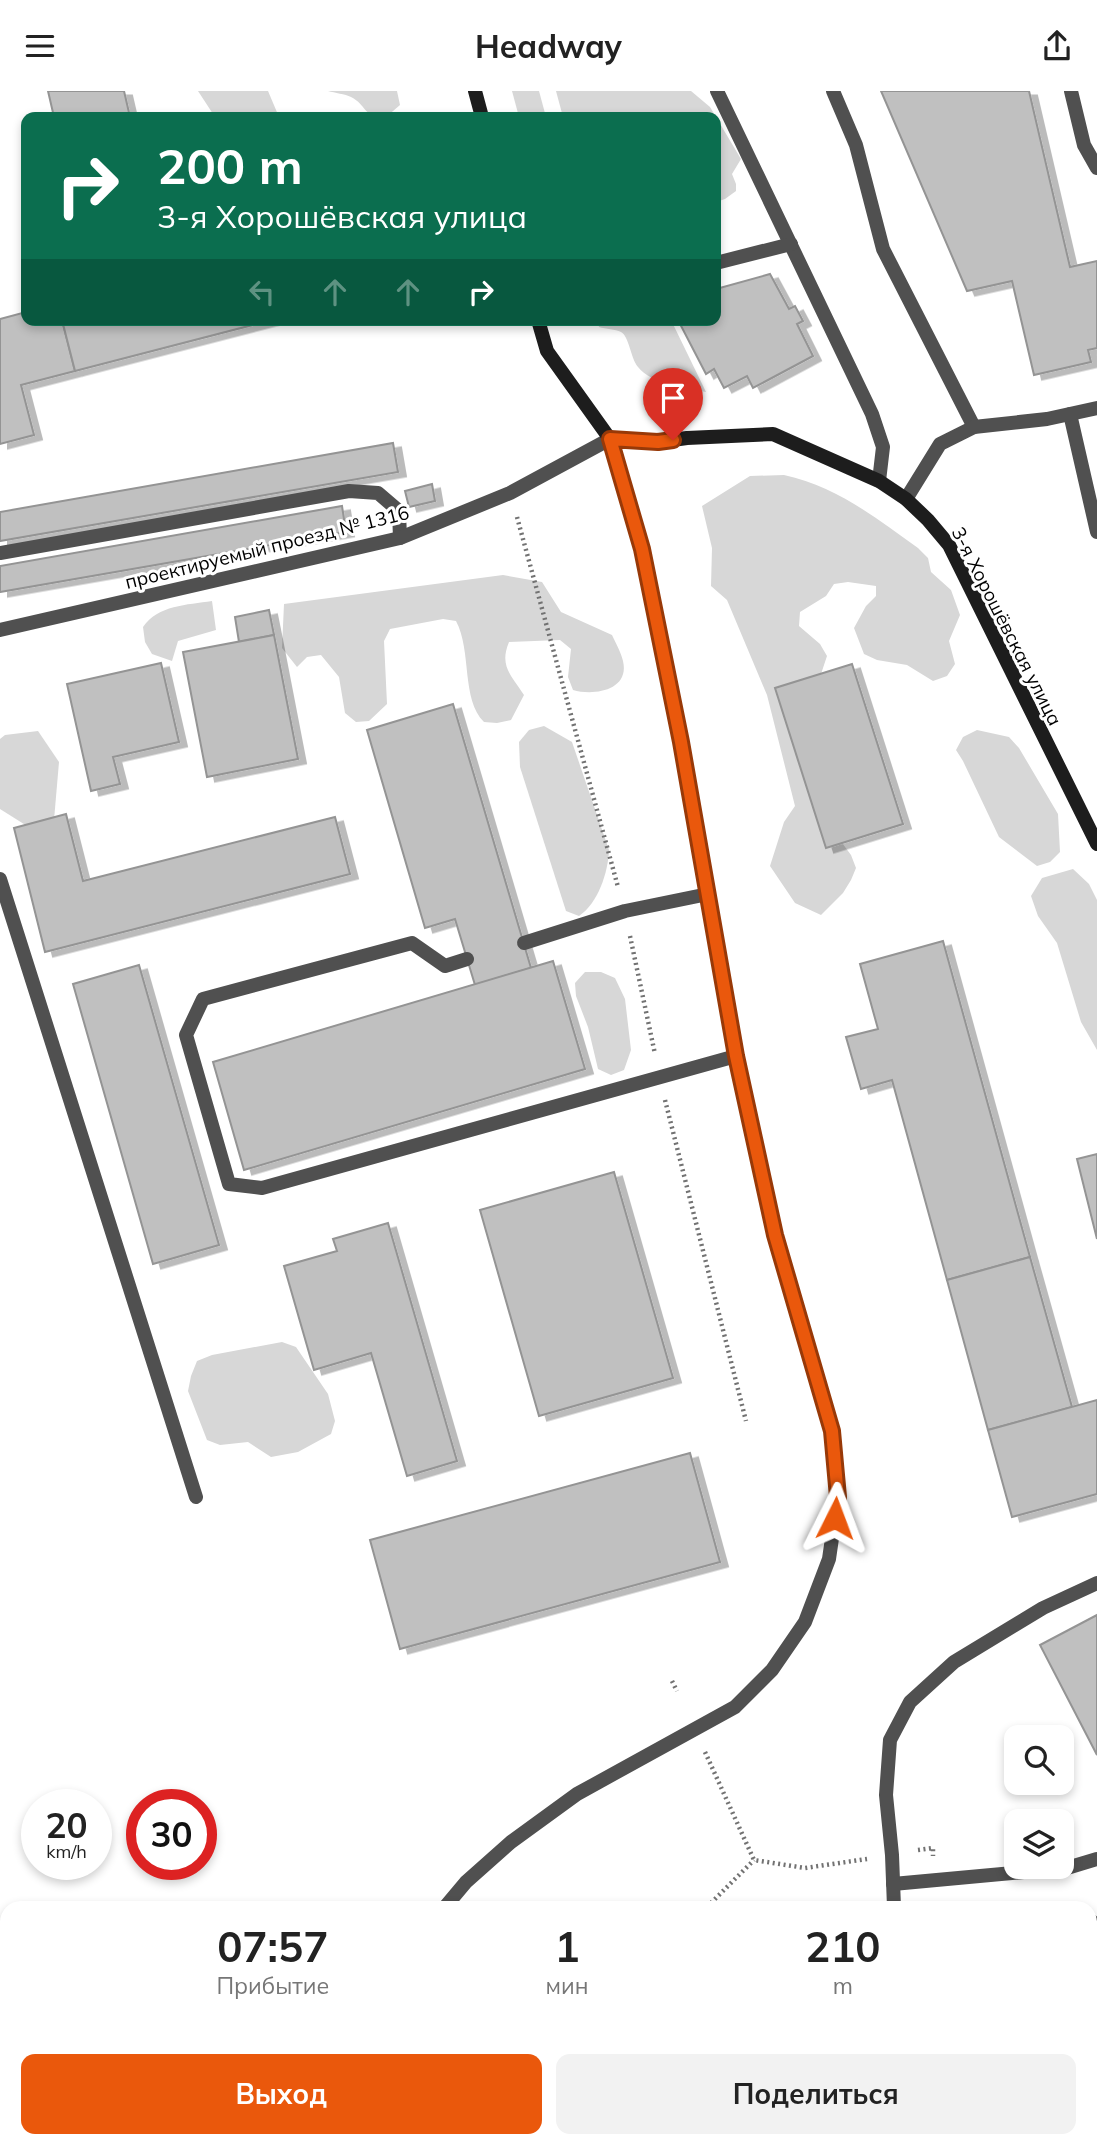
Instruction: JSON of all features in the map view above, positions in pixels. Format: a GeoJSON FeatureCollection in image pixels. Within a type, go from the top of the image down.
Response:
{"type":"FeatureCollection","features":[{"type":"Feature","properties":{"kind":"street"},"geometry":{"type":"LineString","coordinates":[[475,91],[481,112]]}},
{"type":"Feature","properties":{"kind":"street"},"geometry":{"type":"LineString","coordinates":[[717,91],[880,432],[883,447],[879,481]]}},
{"type":"Feature","properties":{"kind":"street"},"geometry":{"type":"LineString","coordinates":[[833,91],[856,145],[883,249],[974,427]]}},
{"type":"Feature","properties":{"kind":"street"},"geometry":{"type":"LineString","coordinates":[[1071,91],[1084,145],[1097,168]]}},
{"type":"Feature","properties":{"kind":"street"},"geometry":{"type":"LineString","coordinates":[[721,262],[791,244]]}},
{"type":"Feature","properties":{"kind":"street"},"geometry":{"type":"LineString","coordinates":[[450,1901],[466,1882],[511,1842],[578,1794],[735,1707],[772,1670],[805,1622],[829,1559],[838,1497],[832,1431],[775,1235],[736,1056],[681,742],[642,549],[610,439],[547,351],[540,326]]}},
{"type":"Feature","properties":{"kind":"street"},"geometry":{"type":"LineString","coordinates":[[906,499],[940,444],[974,427],[1025,423],[1097,408]]}},
{"type":"Feature","properties":{"kind":"street"},"geometry":{"type":"LineString","coordinates":[[1070,414],[1097,532]]}},
{"type":"Feature","properties":{"kind":"street","name":"3-я Хорошёвская улица"},"geometry":{"type":"LineString","coordinates":[[610,439],[658,442],[773,434],[879,481],[906,499],[948,545],[1096,840]]}},
{"type":"Feature","properties":{"kind":"street","name":"проектируемый проезд № 1316"},"geometry":{"type":"LineString","coordinates":[[0,631],[400,538],[510,493],[610,439]]}},
{"type":"Feature","properties":{"kind":"street"},"geometry":{"type":"LineString","coordinates":[[0,553],[349,491],[378,493],[399,511],[400,538]]}},
{"type":"Feature","properties":{"kind":"street"},"geometry":{"type":"LineString","coordinates":[[0,879],[196,1497]]}},
{"type":"Feature","properties":{"kind":"street"},"geometry":{"type":"LineString","coordinates":[[524,943],[625,911],[708,894]]}},
{"type":"Feature","properties":{"kind":"street"},"geometry":{"type":"LineString","coordinates":[[467,959],[444,966],[412,943],[203,999],[186,1035],[229,1184],[262,1188],[736,1056]]}},
{"type":"Feature","properties":{"kind":"street"},"geometry":{"type":"LineString","coordinates":[[894,1901],[886,1795],[890,1741],[910,1702],[954,1662],[1043,1608],[1097,1583]]}},
{"type":"Feature","properties":{"kind":"street"},"geometry":{"type":"LineString","coordinates":[[893,1884],[1068,1868],[1097,1859]]}},
{"type":"Feature","properties":{"kind":"path"},"geometry":{"type":"LineString","coordinates":[[510,493],[625,911],[660,1079],[746,1421]]}},
{"type":"Feature","properties":{"kind":"path"},"geometry":{"type":"LineString","coordinates":[[672,1681],[677,1691]]}},
{"type":"Feature","properties":{"kind":"path"},"geometry":{"type":"LineString","coordinates":[[705,1751],[754,1860]]}},
{"type":"Feature","properties":{"kind":"path"},"geometry":{"type":"LineString","coordinates":[[754,1860],[805,1868],[869,1859]]}},
{"type":"Feature","properties":{"kind":"path"},"geometry":{"type":"LineString","coordinates":[[713,1901],[754,1860]]}},
{"type":"Feature","properties":{"kind":"shaded area"},"geometry":{"type":"Polygon","coordinates":[[[198,91],[268,91],[277,112],[212,112],[198,91]]]}},
{"type":"Feature","properties":{"kind":"shaded area"},"geometry":{"type":"Polygon","coordinates":[[[328,91],[397,91],[400,105],[392,112],[368,112],[360,103],[343,94],[328,91]]]}},
{"type":"Feature","properties":{"kind":"shaded area"},"geometry":{"type":"Polygon","coordinates":[[[512,91],[539,91],[545,112],[518,112],[512,91]]]}},
{"type":"Feature","properties":{"kind":"shaded area"},"geometry":{"type":"Polygon","coordinates":[[[556,91],[691,91],[713,112],[562,112],[556,91]]]}},
{"type":"Feature","properties":{"kind":"shaded area"},"geometry":{"type":"Polygon","coordinates":[[[721,125],[741,159],[732,174],[736,191],[721,200],[721,125]]]}},
{"type":"Feature","properties":{"kind":"shaded area"},"geometry":{"type":"Polygon","coordinates":[[[674,326],[706,392],[651,378],[638,367],[624,334],[599,327],[674,326]]]}},
{"type":"Feature","properties":{"kind":"shaded area"},"geometry":{"type":"Polygon","coordinates":[[[784,475],[838,495],[918,548],[928,558],[931,572],[951,590],[960,615],[949,641],[955,664],[947,676],[933,681],[907,665],[877,660],[864,654],[854,628],[866,606],[876,596],[876,586],[848,582],[834,584],[826,596],[800,612],[799,626],[820,644],[827,656],[818,683],[834,832],[851,855],[856,868],[843,893],[821,915],[795,903],[770,866],[784,822],[795,806],[767,695],[727,600],[711,586],[712,548],[702,506],[750,476],[784,475]]]}},
{"type":"Feature","properties":{"kind":"shaded area"},"geometry":{"type":"Polygon","coordinates":[[[503,575],[542,582],[561,612],[612,635],[620,651],[624,671],[616,685],[599,691],[573,690],[568,677],[571,649],[560,640],[509,642],[506,664],[524,695],[511,720],[484,722],[472,701],[461,633],[456,621],[443,619],[390,629],[384,641],[387,704],[369,721],[356,722],[345,713],[339,677],[321,655],[307,657],[297,667],[282,648],[284,604],[503,575]]]}},
{"type":"Feature","properties":{"kind":"shaded area"},"geometry":{"type":"Polygon","coordinates":[[[212,601],[216,630],[178,641],[172,661],[152,654],[145,642],[143,627],[149,620],[174,607],[212,601]]]}},
{"type":"Feature","properties":{"kind":"shaded area"},"geometry":{"type":"Polygon","coordinates":[[[544,726],[572,742],[609,850],[601,887],[592,903],[579,916],[566,911],[520,767],[519,742],[529,730],[544,726]]]}},
{"type":"Feature","properties":{"kind":"shaded area"},"geometry":{"type":"Polygon","coordinates":[[[977,730],[1009,737],[1019,748],[1058,814],[1060,852],[1050,862],[1037,866],[999,837],[956,750],[963,737],[977,730]]]}},
{"type":"Feature","properties":{"kind":"shaded area"},"geometry":{"type":"Polygon","coordinates":[[[38,731],[59,762],[54,820],[35,831],[0,809],[0,739],[5,735],[38,731]]]}},
{"type":"Feature","properties":{"kind":"shaded area"},"geometry":{"type":"Polygon","coordinates":[[[1073,869],[1089,884],[1097,900],[1097,1050],[1081,1022],[1057,943],[1038,916],[1031,896],[1042,878],[1073,869]]]}},
{"type":"Feature","properties":{"kind":"shaded area"},"geometry":{"type":"Polygon","coordinates":[[[585,972],[601,972],[615,978],[625,999],[631,1050],[624,1070],[611,1075],[598,1069],[588,1027],[576,996],[575,983],[585,972]]]}},
{"type":"Feature","properties":{"kind":"shaded area"},"geometry":{"type":"Polygon","coordinates":[[[282,1342],[296,1347],[328,1394],[335,1421],[331,1434],[298,1452],[271,1457],[248,1442],[220,1445],[207,1440],[188,1391],[197,1361],[212,1355],[282,1342]]]}},
{"type":"Feature","properties":{"kind":"building"},"geometry":{"type":"Polygon","coordinates":[[[48,91],[124,91],[129,112],[53,112],[48,91]]]}},
{"type":"Feature","properties":{"kind":"building"},"geometry":{"type":"Polygon","coordinates":[[[881,91],[1029,91],[1070,267],[1097,261],[1097,348],[1088,350],[1091,362],[1034,375],[1012,281],[967,291],[881,91]]]}},
{"type":"Feature","properties":{"kind":"building"},"geometry":{"type":"Polygon","coordinates":[[[770,274],[789,309],[795,306],[803,321],[797,324],[813,356],[753,388],[747,376],[724,388],[714,369],[706,374],[681,326],[721,326],[721,288],[770,274]]]}},
{"type":"Feature","properties":{"kind":"building"},"geometry":{"type":"Polygon","coordinates":[[[21,313],[21,326],[64,326],[75,371],[21,385],[34,435],[0,444],[0,319],[21,313]]]}},
{"type":"Feature","properties":{"kind":"building"},"geometry":{"type":"Polygon","coordinates":[[[64,326],[249,326],[75,371],[64,326]]]}},
{"type":"Feature","properties":{"kind":"building"},"geometry":{"type":"Polygon","coordinates":[[[393,443],[398,472],[0,541],[0,512],[393,443]]]}},
{"type":"Feature","properties":{"kind":"building"},"geometry":{"type":"Polygon","coordinates":[[[432,484],[435,501],[409,507],[405,491],[432,484]]]}},
{"type":"Feature","properties":{"kind":"building"},"geometry":{"type":"Polygon","coordinates":[[[342,506],[346,532],[0,592],[0,566],[342,506]]]}},
{"type":"Feature","properties":{"kind":"building"},"geometry":{"type":"Polygon","coordinates":[[[269,610],[274,635],[239,642],[235,617],[269,610]]]}},
{"type":"Feature","properties":{"kind":"building"},"geometry":{"type":"Polygon","coordinates":[[[274,635],[298,759],[207,777],[183,652],[274,635]]]}},
{"type":"Feature","properties":{"kind":"building"},"geometry":{"type":"Polygon","coordinates":[[[161,663],[179,742],[113,757],[120,784],[91,791],[67,684],[161,663]]]}},
{"type":"Feature","properties":{"kind":"building"},"geometry":{"type":"Polygon","coordinates":[[[852,664],[903,824],[826,848],[775,688],[852,664]]]}},
{"type":"Feature","properties":{"kind":"building"},"geometry":{"type":"Polygon","coordinates":[[[453,704],[531,968],[475,985],[455,919],[425,928],[367,730],[453,704]]]}},
{"type":"Feature","properties":{"kind":"building"},"geometry":{"type":"Polygon","coordinates":[[[66,814],[83,881],[335,817],[350,874],[45,952],[14,828],[66,814]]]}},
{"type":"Feature","properties":{"kind":"building"},"geometry":{"type":"Polygon","coordinates":[[[943,941],[1030,1257],[947,1280],[892,1080],[861,1089],[846,1037],[878,1029],[860,964],[943,941]]]}},
{"type":"Feature","properties":{"kind":"building"},"geometry":{"type":"Polygon","coordinates":[[[553,961],[585,1069],[244,1170],[213,1062],[553,961]]]}},
{"type":"Feature","properties":{"kind":"building"},"geometry":{"type":"Polygon","coordinates":[[[139,965],[219,1245],[153,1264],[73,984],[139,965]]]}},
{"type":"Feature","properties":{"kind":"building"},"geometry":{"type":"Polygon","coordinates":[[[1097,1154],[1097,1239],[1077,1159],[1097,1154]]]}},
{"type":"Feature","properties":{"kind":"building"},"geometry":{"type":"Polygon","coordinates":[[[614,1172],[673,1378],[539,1416],[480,1210],[614,1172]]]}},
{"type":"Feature","properties":{"kind":"building"},"geometry":{"type":"Polygon","coordinates":[[[388,1223],[457,1461],[407,1476],[371,1353],[314,1370],[284,1266],[337,1251],[333,1239],[388,1223]]]}},
{"type":"Feature","properties":{"kind":"building"},"geometry":{"type":"Polygon","coordinates":[[[1030,1257],[1072,1407],[988,1430],[947,1280],[1030,1257]]]}},
{"type":"Feature","properties":{"kind":"building"},"geometry":{"type":"Polygon","coordinates":[[[1097,1400],[1097,1494],[1012,1517],[988,1430],[1097,1400]]]}},
{"type":"Feature","properties":{"kind":"building"},"geometry":{"type":"Polygon","coordinates":[[[690,1453],[720,1562],[400,1649],[370,1540],[690,1453]]]}},
{"type":"Feature","properties":{"kind":"building"},"geometry":{"type":"Polygon","coordinates":[[[1097,1615],[1097,1755],[1040,1645],[1097,1615]]]}},
{"type":"Feature","properties":{"kind":"route"},"geometry":{"type":"LineString","coordinates":[[673,440],[658,442],[610,439],[642,549],[681,742],[736,1056],[775,1235],[832,1431],[838,1497],[835,1518]]}}]}
